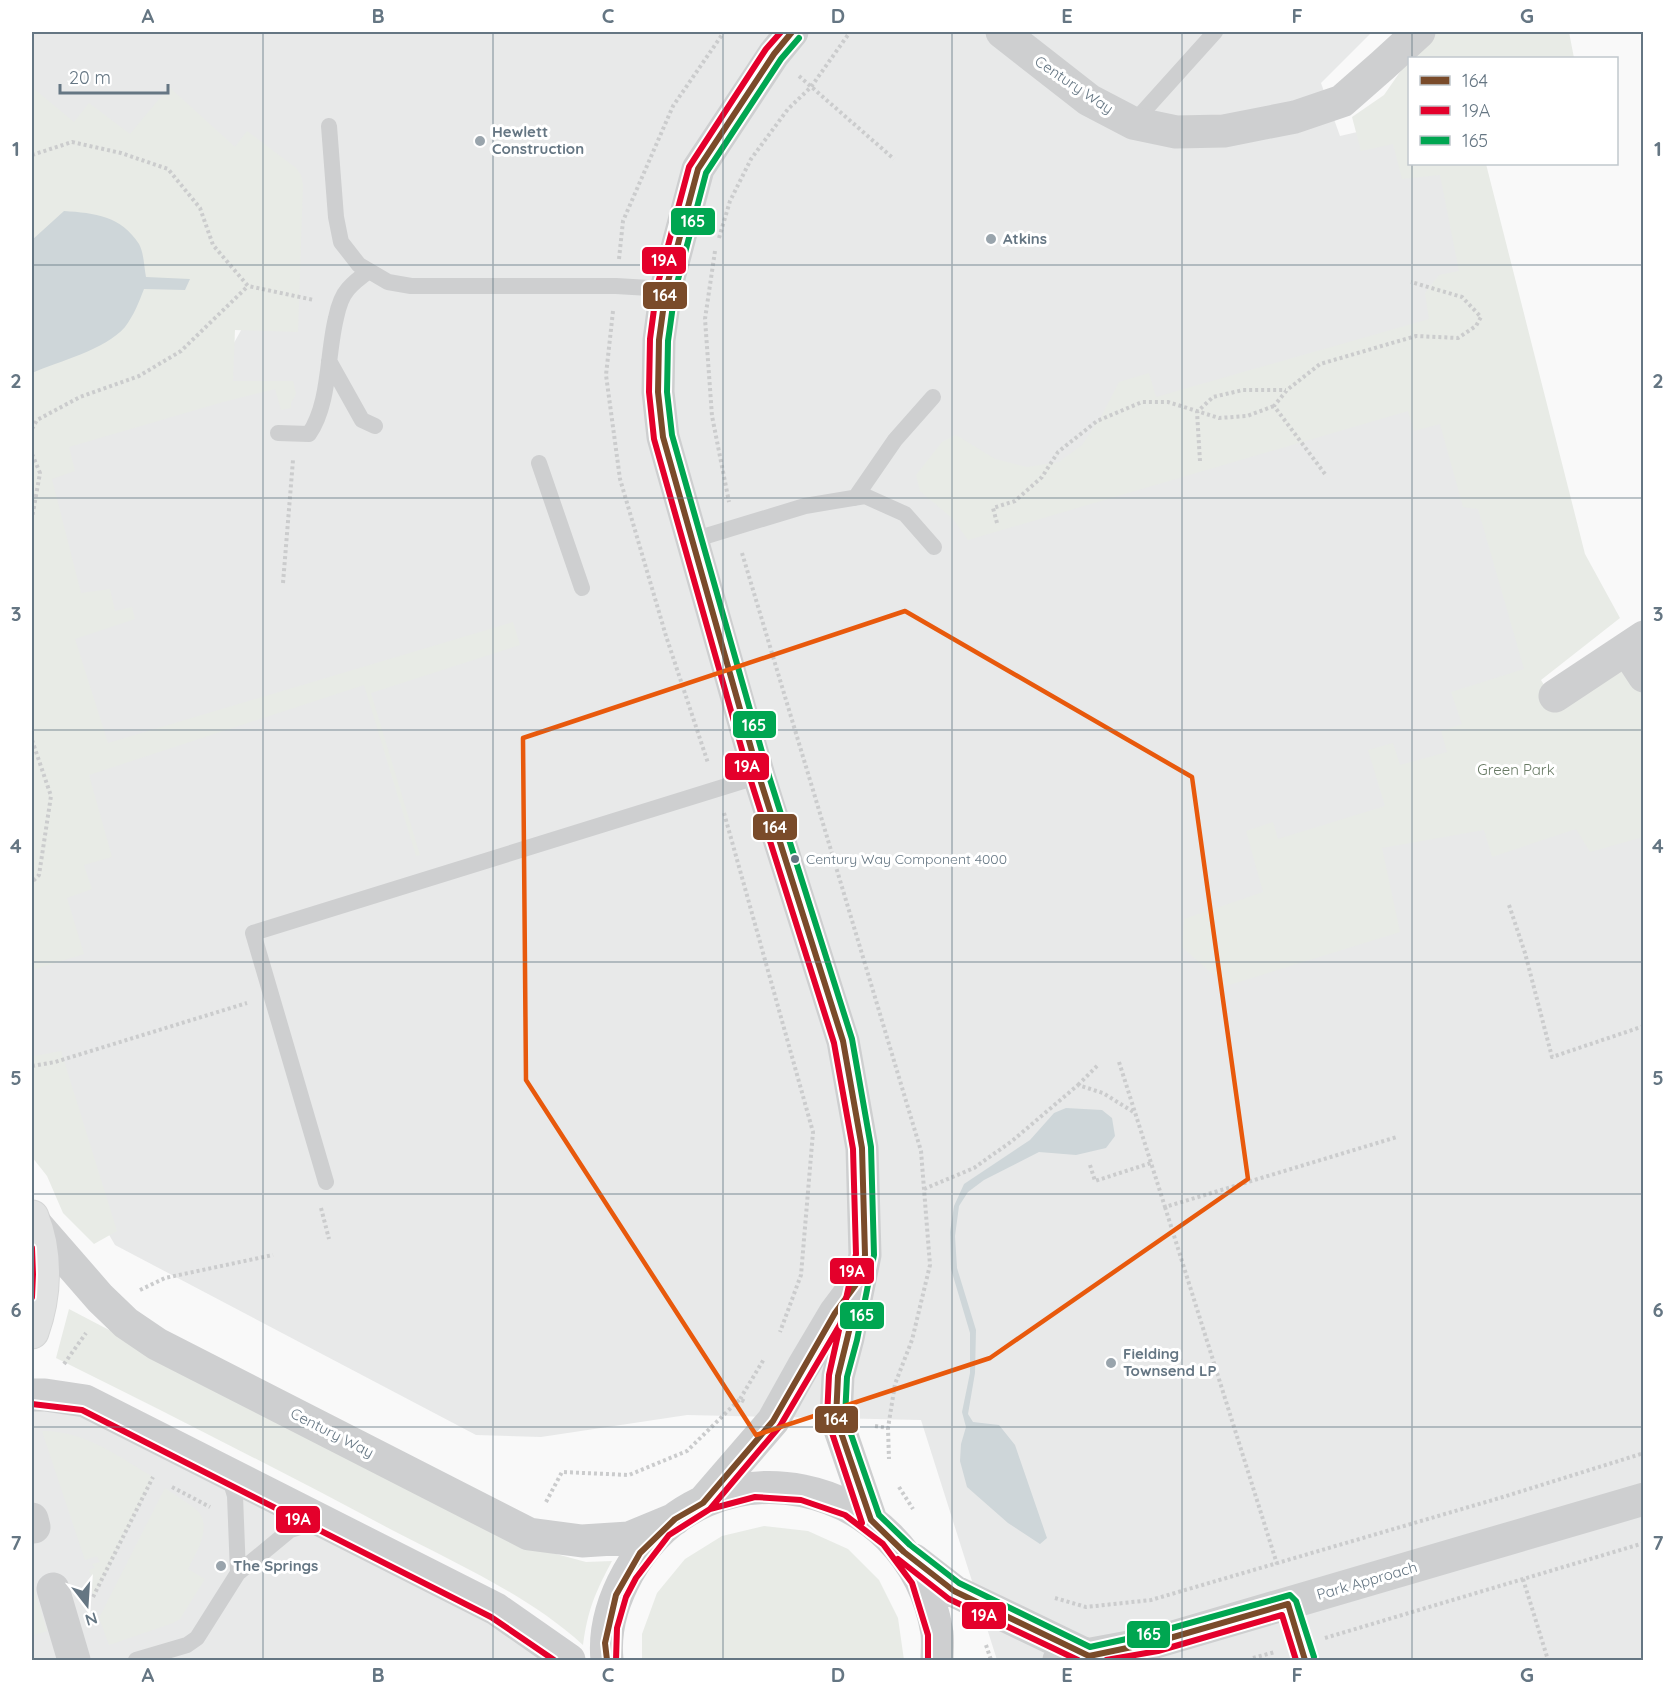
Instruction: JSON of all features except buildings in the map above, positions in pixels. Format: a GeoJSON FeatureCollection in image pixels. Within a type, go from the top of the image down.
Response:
{"type":"FeatureCollection","features":[{"type":"Feature","properties":{"kind":"highway"},"geometry":{"type":"LineString","coordinates":[[32,1219],[43,1261],[40,1310],[32,1332]]}},
{"type":"Feature","properties":{"kind":"street","name":"Century Way"},"geometry":{"type":"LineString","coordinates":[[1002,32],[1089,99],[1133,123],[1176,132],[1224,131],[1295,117],[1342,101],[1419,32]]}},
{"type":"Feature","properties":{"kind":"street"},"geometry":{"type":"LineString","coordinates":[[783,43],[698,169],[666,289],[659,340],[658,392],[663,436],[759,776],[843,1041],[862,1148],[865,1255],[837,1376],[836,1418],[871,1520]]}},
{"type":"Feature","properties":{"kind":"street"},"geometry":{"type":"LineString","coordinates":[[1555,696],[1638,655]]}},
{"type":"Feature","properties":{"kind":"street","name":"Century Way"},"geometry":{"type":"LineString","coordinates":[[32,1219],[100,1298],[126,1323],[157,1344],[529,1534],[582,1541],[629,1538],[675,1519]]}},
{"type":"Feature","properties":{"kind":"street"},"geometry":{"type":"LineString","coordinates":[[703,1503],[773,1421],[835,1313],[860,1279]]}},
{"type":"Feature","properties":{"kind":"street"},"geometry":{"type":"LineString","coordinates":[[32,1395],[85,1401],[496,1609],[569,1660]]}},
{"type":"Feature","properties":{"kind":"street"},"geometry":{"type":"LineString","coordinates":[[607,1660],[605,1643],[616,1595],[640,1553],[675,1519],[703,1503],[736,1491],[771,1487],[807,1491],[840,1502],[871,1520],[888,1534],[903,1552],[926,1591],[937,1634],[937,1660]]}},
{"type":"Feature","properties":{"kind":"street","name":"Park Approach"},"geometry":{"type":"LineString","coordinates":[[903,1552],[954,1591],[1074,1658],[1156,1642],[1644,1499]]}},
{"type":"Feature","properties":{"kind":"street"},"geometry":{"type":"LineString","coordinates":[[53,1589],[70,1645]]}},
{"type":"Feature","properties":{"kind":"lane"},"geometry":{"type":"LineString","coordinates":[[1133,123],[1215,32]]}},
{"type":"Feature","properties":{"kind":"lane"},"geometry":{"type":"LineString","coordinates":[[329,126],[336,217],[341,242],[359,265],[388,282],[411,286],[616,286],[666,289]]}},
{"type":"Feature","properties":{"kind":"lane"},"geometry":{"type":"LineString","coordinates":[[287,433],[309,434],[314,426],[324,392],[332,334],[339,305],[347,290],[369,271]]}},
{"type":"Feature","properties":{"kind":"lane"},"geometry":{"type":"LineString","coordinates":[[329,361],[362,420],[375,426]]}},
{"type":"Feature","properties":{"kind":"lane"},"geometry":{"type":"LineString","coordinates":[[855,498],[895,440],[933,397]]}},
{"type":"Feature","properties":{"kind":"lane"},"geometry":{"type":"LineString","coordinates":[[539,463],[582,588]]}},
{"type":"Feature","properties":{"kind":"lane"},"geometry":{"type":"LineString","coordinates":[[693,540],[804,506],[865,496],[905,514],[934,547]]}},
{"type":"Feature","properties":{"kind":"lane"},"geometry":{"type":"LineString","coordinates":[[326,1182],[253,933],[759,776]]}},
{"type":"Feature","properties":{"kind":"lane"},"geometry":{"type":"LineString","coordinates":[[228,1473],[235,1496],[238,1573]]}},
{"type":"Feature","properties":{"kind":"lane"},"geometry":{"type":"LineString","coordinates":[[136,1660],[169,1656],[188,1645],[197,1638],[238,1573],[290,1530],[325,1523]]}},
{"type":"Feature","properties":{"kind":"lane"},"geometry":{"type":"LineString","coordinates":[[1288,1604],[1303,1653]]}},
{"type":"Feature","properties":{"kind":"path"},"geometry":{"type":"LineString","coordinates":[[718,240],[730,201],[751,159],[788,109],[811,87],[850,32]]}},
{"type":"Feature","properties":{"kind":"path"},"geometry":{"type":"LineString","coordinates":[[783,43],[811,87],[894,159]]}},
{"type":"Feature","properties":{"kind":"path"},"geometry":{"type":"LineString","coordinates":[[32,155],[72,142],[122,153],[168,169],[200,208],[213,245],[248,286],[339,305]]}},
{"type":"Feature","properties":{"kind":"path"},"geometry":{"type":"LineString","coordinates":[[716,250],[705,320],[712,416],[734,527],[921,1151],[930,1266],[912,1340],[894,1384],[888,1428],[889,1461]]}},
{"type":"Feature","properties":{"kind":"path"},"geometry":{"type":"LineString","coordinates":[[997,523],[993,508],[1015,501],[1042,477],[1058,452],[1097,421],[1142,402],[1168,402],[1219,418],[1247,416],[1275,406],[1287,390],[1320,364],[1416,336],[1458,338],[1476,326],[1481,317],[1462,297],[1412,282]]}},
{"type":"Feature","properties":{"kind":"path"},"geometry":{"type":"LineString","coordinates":[[32,429],[37,420],[80,398],[139,376],[181,351],[248,286]]}},
{"type":"Feature","properties":{"kind":"path"},"geometry":{"type":"LineString","coordinates":[[1197,411],[1213,397],[1244,390],[1287,390]]}},
{"type":"Feature","properties":{"kind":"path"},"geometry":{"type":"LineString","coordinates":[[1275,406],[1325,474]]}},
{"type":"Feature","properties":{"kind":"path"},"geometry":{"type":"LineString","coordinates":[[1197,411],[1200,461]]}},
{"type":"Feature","properties":{"kind":"path"},"geometry":{"type":"LineString","coordinates":[[283,584],[287,433]]}},
{"type":"Feature","properties":{"kind":"path"},"geometry":{"type":"LineString","coordinates":[[32,454],[40,473],[32,518]]}},
{"type":"Feature","properties":{"kind":"path"},"geometry":{"type":"LineString","coordinates":[[32,740],[51,796],[39,875],[32,882]]}},
{"type":"Feature","properties":{"kind":"path"},"geometry":{"type":"LineString","coordinates":[[1509,905],[1525,953],[1552,1057],[1644,1026]]}},
{"type":"Feature","properties":{"kind":"path"},"geometry":{"type":"LineString","coordinates":[[32,1066],[55,1062],[271,995]]}},
{"type":"Feature","properties":{"kind":"path"},"geometry":{"type":"LineString","coordinates":[[1119,1062],[1277,1564]]}},
{"type":"Feature","properties":{"kind":"path"},"geometry":{"type":"LineString","coordinates":[[924,1190],[974,1168],[1012,1141],[1100,1064]]}},
{"type":"Feature","properties":{"kind":"path"},"geometry":{"type":"LineString","coordinates":[[1077,1085],[1103,1093],[1135,1114]]}},
{"type":"Feature","properties":{"kind":"path"},"geometry":{"type":"LineString","coordinates":[[1165,1207],[1397,1137]]}},
{"type":"Feature","properties":{"kind":"path"},"geometry":{"type":"LineString","coordinates":[[1090,1165],[1095,1181],[1151,1163]]}},
{"type":"Feature","properties":{"kind":"path"},"geometry":{"type":"LineString","coordinates":[[562,1472],[629,1475],[687,1451],[740,1399],[773,1421]]}},
{"type":"Feature","properties":{"kind":"path"},"geometry":{"type":"LineString","coordinates":[[836,1418],[888,1428]]}},
{"type":"Feature","properties":{"kind":"path"},"geometry":{"type":"LineString","coordinates":[[1052,1597],[1086,1606],[1151,1600],[1503,1497],[1644,1453]]}},
{"type":"Feature","properties":{"kind":"path"},"geometry":{"type":"LineString","coordinates":[[70,1645],[77,1623],[88,1606],[153,1477]]}},
{"type":"Feature","properties":{"kind":"path"},"geometry":{"type":"LineString","coordinates":[[896,1481],[914,1510]]}},
{"type":"Feature","properties":{"kind":"path"},"geometry":{"type":"LineString","coordinates":[[1303,1653],[1523,1579],[1644,1543]]}},
{"type":"Feature","properties":{"kind":"path"},"geometry":{"type":"LineString","coordinates":[[1523,1579],[1548,1660]]}},
{"type":"Feature","properties":{"kind":"highlighted area"},"geometry":{"type":"Polygon","coordinates":[[[905,611],[1192,777],[1248,1179],[990,1358],[756,1435],[526,1080],[523,738],[905,611]]]}},
{"type":"Feature","properties":{"kind":"shaded area"},"geometry":{"type":"Polygon","coordinates":[[[32,32],[1372,32],[1321,83],[1340,136],[1408,120],[1408,165],[1468,165],[1539,653],[1525,726],[1643,776],[1643,1660],[997,1660],[921,1420],[687,1415],[541,1437],[476,1435],[115,1245],[58,1147],[32,1121],[35,630],[49,442],[226,357],[253,309],[32,132],[32,32]]]}},
{"type":"Feature","properties":{"kind":"shaded area"},"geometry":{"type":"Polygon","coordinates":[[[64,211],[97,215],[124,227],[141,248],[146,277],[190,279],[185,290],[144,289],[131,318],[116,335],[81,354],[32,373],[32,240],[64,211]]]}},
{"type":"Feature","properties":{"kind":"shaded area"},"geometry":{"type":"Polygon","coordinates":[[[1066,1108],[1102,1110],[1112,1118],[1115,1136],[1106,1148],[1076,1155],[1039,1152],[984,1180],[968,1192],[959,1206],[955,1236],[957,1268],[976,1330],[975,1373],[968,1414],[973,1422],[999,1425],[1015,1445],[1047,1538],[1040,1544],[1008,1523],[967,1487],[960,1461],[961,1444],[966,1427],[962,1412],[970,1373],[970,1333],[951,1269],[950,1232],[954,1206],[964,1184],[1030,1140],[1054,1113],[1066,1108]]]}},
{"type":"Feature","properties":{"kind":"shaded area","name":"The Springs"},"geometry":{"type":"Polygon","coordinates":[[[32,1395],[45,1395],[569,1660],[32,1660],[32,1395]]]}},
{"type":"Feature","properties":{"kind":"green space"},"geometry":{"type":"Polygon","coordinates":[[[1439,32],[1569,32],[1574,57],[1411,57],[1426,39],[1439,32]]]}},
{"type":"Feature","properties":{"kind":"green space","name":"Green Park"},"geometry":{"type":"Polygon","coordinates":[[[1408,60],[1408,165],[1486,165],[1585,554],[1620,618],[1541,680],[1556,705],[1643,649],[1643,837],[1590,852],[1576,829],[1492,857],[1484,830],[1382,848],[1400,932],[1226,986],[1182,947],[1184,919],[1263,892],[1246,831],[1273,822],[1278,839],[1385,806],[1368,750],[1393,743],[1400,765],[1447,752],[1441,731],[1462,724],[1451,692],[1524,669],[1478,509],[1463,507],[1440,424],[1414,431],[1408,411],[968,540],[953,519],[920,491],[916,475],[942,442],[956,435],[995,459],[1027,467],[1059,462],[1082,445],[1102,415],[1119,382],[1149,373],[1156,397],[1429,319],[1425,293],[1439,275],[1459,271],[1440,175],[1402,179],[1393,144],[1361,151],[1352,117],[1384,95],[1408,60]]]}},
{"type":"Feature","properties":{"kind":"green space"},"geometry":{"type":"Polygon","coordinates":[[[32,87],[74,122],[89,103],[130,134],[169,87],[235,147],[247,131],[296,168],[301,175],[303,185],[298,332],[235,330],[233,381],[293,381],[296,394],[291,408],[281,410],[275,389],[69,447],[75,471],[52,479],[81,593],[110,589],[115,611],[132,607],[135,619],[75,639],[108,743],[513,622],[520,645],[371,693],[420,855],[416,856],[364,685],[89,775],[112,857],[84,865],[92,889],[67,898],[84,954],[32,970],[32,87]]]}},
{"type":"Feature","properties":{"kind":"green space"},"geometry":{"type":"Polygon","coordinates":[[[32,1048],[34,1056],[61,1051],[117,1231],[94,1244],[63,1213],[47,1176],[32,1157],[32,1048]]]}},
{"type":"Feature","properties":{"kind":"green space"},"geometry":{"type":"Polygon","coordinates":[[[69,1309],[300,1430],[534,1548],[586,1562],[612,1561],[593,1602],[583,1645],[539,1611],[491,1582],[267,1464],[56,1358],[69,1309]]]}},
{"type":"Feature","properties":{"kind":"green space"},"geometry":{"type":"Polygon","coordinates":[[[42,1431],[72,1435],[86,1440],[153,1477],[94,1596],[89,1582],[93,1580],[89,1570],[95,1568],[92,1564],[100,1562],[97,1556],[85,1560],[42,1431]]]}},
{"type":"Feature","properties":{"kind":"green space"},"geometry":{"type":"Polygon","coordinates":[[[165,1488],[200,1514],[204,1528],[203,1535],[188,1569],[205,1579],[180,1619],[109,1645],[99,1618],[165,1488]]]}},
{"type":"Feature","properties":{"kind":"green space"},"geometry":{"type":"Polygon","coordinates":[[[764,1526],[808,1531],[848,1549],[879,1580],[898,1618],[904,1660],[642,1660],[642,1634],[657,1593],[685,1559],[722,1536],[764,1526]]]}},
{"type":"Feature","properties":{"kind":"green space"},"geometry":{"type":"Polygon","coordinates":[[[32,1581],[47,1631],[32,1636],[32,1581]]]}},
{"type":"Feature","properties":{"kind":"transit line","name":"19A"},"geometry":{"type":"LineString","coordinates":[[781,32],[766,49],[689,167],[657,287],[650,339],[649,392],[654,439],[750,778],[834,1043],[853,1149],[856,1254],[829,1375],[827,1418],[862,1523]]}},
{"type":"Feature","properties":{"kind":"transit line","name":"164"},"geometry":{"type":"LineString","coordinates":[[607,1660],[605,1643],[616,1595],[640,1553],[675,1519],[703,1503],[773,1421],[835,1313],[860,1279],[865,1255],[862,1148],[843,1041],[759,776],[663,437],[658,392],[659,340],[666,289],[698,169],[774,54],[792,32]]}},
{"type":"Feature","properties":{"kind":"transit line","name":"165"},"geometry":{"type":"LineString","coordinates":[[799,38],[781,59],[706,173],[675,291],[668,341],[667,392],[672,435],[768,773],[852,1039],[871,1147],[874,1255],[847,1377],[845,1417],[879,1515],[910,1545],[959,1583],[1090,1647],[1154,1633],[1290,1595],[1296,1601],[1314,1657]]}},
{"type":"Feature","properties":{"kind":"transit line","name":"19A"},"geometry":{"type":"LineString","coordinates":[[32,1248],[32,1297]]}},
{"type":"Feature","properties":{"kind":"transit line","name":"164"},"geometry":{"type":"LineString","coordinates":[[853,1315],[838,1376],[836,1418],[871,1520]]}},
{"type":"Feature","properties":{"kind":"transit line","name":"19A"},"geometry":{"type":"LineString","coordinates":[[710,1509],[780,1426],[845,1316]]}},
{"type":"Feature","properties":{"kind":"transit line","name":"19A"},"geometry":{"type":"LineString","coordinates":[[32,1404],[82,1410],[491,1617],[554,1660]]}},
{"type":"Feature","properties":{"kind":"transit line","name":"19A"},"geometry":{"type":"LineString","coordinates":[[616,1660],[617,1628],[626,1597],[636,1578],[669,1535],[710,1509],[755,1497],[801,1500],[845,1515],[883,1544],[912,1583],[928,1635],[928,1660]]}},
{"type":"Feature","properties":{"kind":"transit line","name":"164"},"geometry":{"type":"LineString","coordinates":[[871,1520],[904,1552],[954,1591],[1089,1656],[1156,1642],[1288,1604]]}},
{"type":"Feature","properties":{"kind":"transit line","name":"19A"},"geometry":{"type":"LineString","coordinates":[[898,1559],[949,1599],[1078,1660]]}},
{"type":"Feature","properties":{"kind":"transit line","name":"164"},"geometry":{"type":"LineString","coordinates":[[1288,1604],[1305,1660]]}},
{"type":"Feature","properties":{"kind":"transit line","name":"19A"},"geometry":{"type":"LineString","coordinates":[[1106,1660],[1158,1651],[1282,1615],[1296,1660]]}},
{"type":"Feature","properties":{"kind":"place","name":"Hewlett Construction"},"geometry":{"type":"Point","coordinates":[480,141]}},
{"type":"Feature","properties":{"kind":"place","name":"Atkins"},"geometry":{"type":"Point","coordinates":[991,239]}},
{"type":"Feature","properties":{"kind":"place","name":"Century Way Component 4000"},"geometry":{"type":"Point","coordinates":[795,859]}},
{"type":"Feature","properties":{"kind":"place","name":"Fielding Townsend LP"},"geometry":{"type":"Point","coordinates":[1111,1363]}},
{"type":"Feature","properties":{"kind":"place","name":"The Springs"},"geometry":{"type":"Point","coordinates":[221,1566]}}]}
